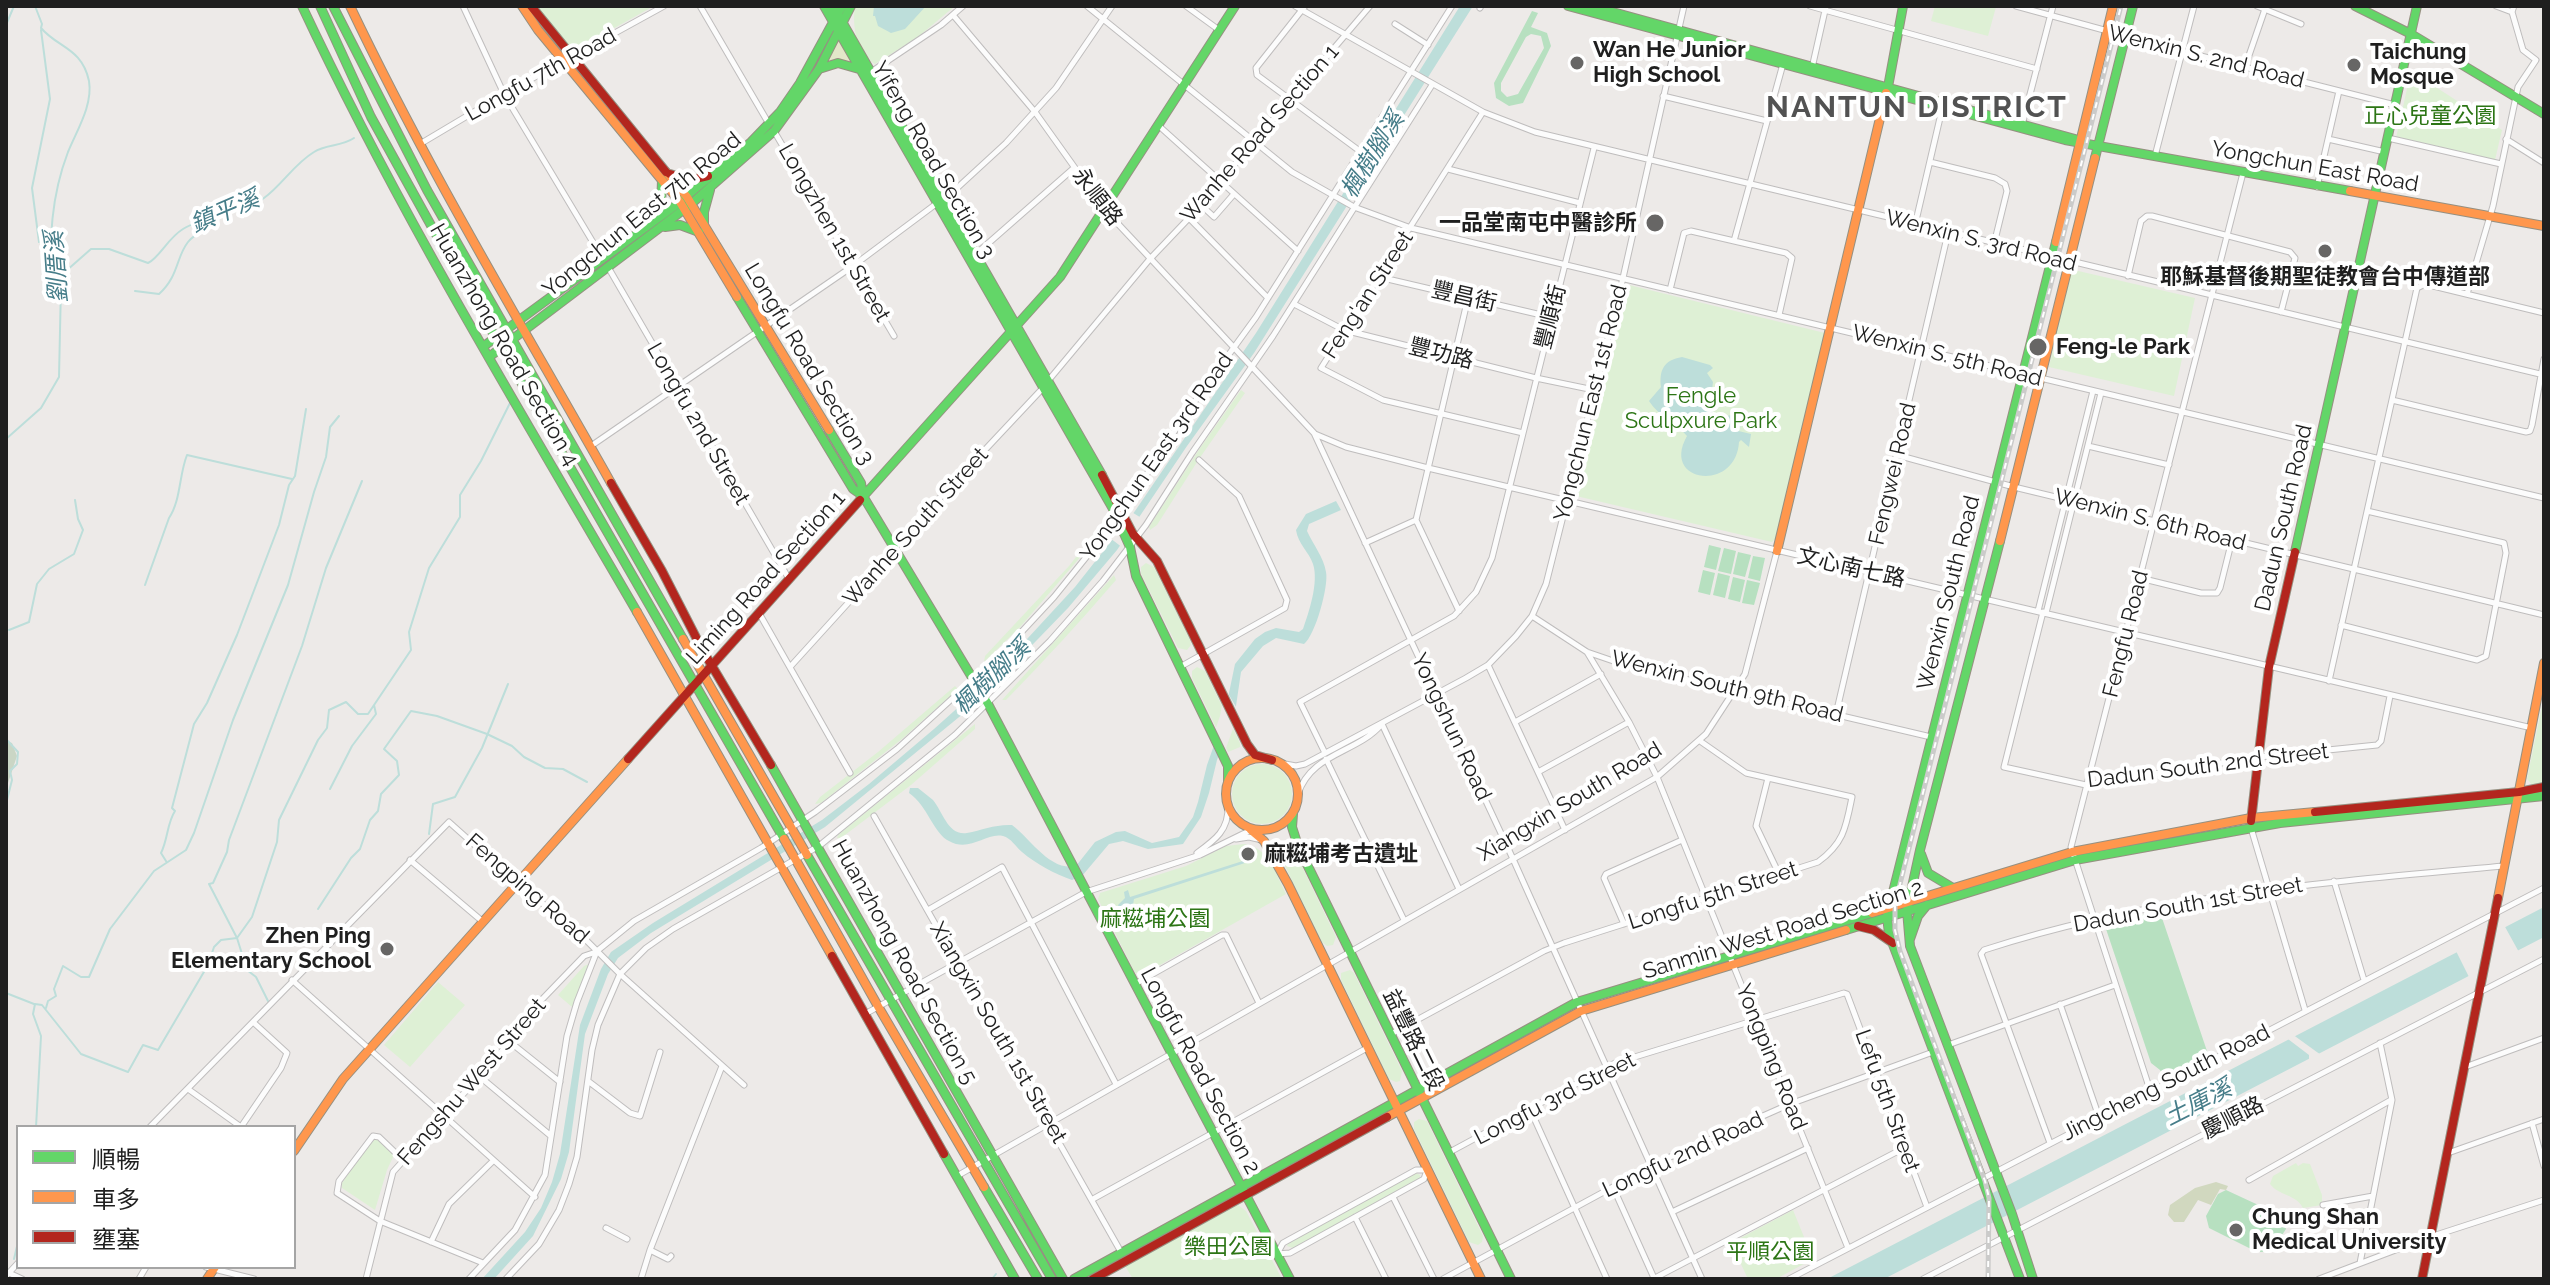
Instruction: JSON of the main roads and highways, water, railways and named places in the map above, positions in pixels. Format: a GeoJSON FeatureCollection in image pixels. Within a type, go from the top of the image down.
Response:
{"type":"FeatureCollection","features":[{"type":"Feature","properties":{"kind":"water"},"geometry":{"type":"Polygon","coordinates":[[[874,6],[926,6],[905,29],[891,33],[878,26],[873,16],[874,6]]]}},
{"type":"Feature","properties":{"kind":"water","name":"楓樹腳溪"},"geometry":{"type":"Polygon","coordinates":[[[1460,6],[1473,6],[1254,353],[1117,550],[1068,608],[975,704],[825,827],[651,933],[618,958],[608,974],[585,1034],[569,1152],[561,1179],[533,1236],[494,1279],[482,1279],[525,1232],[541,1208],[552,1182],[560,1154],[580,1025],[601,969],[611,952],[822,820],[869,784],[992,677],[1075,587],[1135,511],[1256,333],[1460,6]]]}},
{"type":"Feature","properties":{"kind":"water"},"geometry":{"type":"Polygon","coordinates":[[[1682,357],[1713,368],[1707,373],[1713,382],[1712,390],[1704,393],[1710,410],[1718,418],[1736,414],[1741,416],[1744,425],[1734,430],[1751,434],[1749,447],[1741,440],[1735,458],[1726,469],[1714,475],[1702,476],[1691,472],[1683,464],[1681,452],[1687,436],[1649,401],[1661,387],[1664,367],[1682,357]]]}},
{"type":"Feature","properties":{"kind":"water"},"geometry":{"type":"Polygon","coordinates":[[[1336,501],[1341,510],[1309,524],[1307,531],[1326,572],[1317,621],[1304,644],[1276,638],[1263,646],[1241,672],[1236,706],[1201,817],[1183,844],[1148,849],[1123,841],[1109,844],[1082,876],[1072,880],[1039,865],[1003,836],[964,845],[949,841],[909,793],[910,788],[918,788],[933,800],[955,831],[967,833],[1012,825],[1049,859],[1067,866],[1076,866],[1095,842],[1116,832],[1125,831],[1152,843],[1179,837],[1193,817],[1198,802],[1224,717],[1235,664],[1255,639],[1265,632],[1276,628],[1299,632],[1303,629],[1315,571],[1296,530],[1306,514],[1336,501]]]}},
{"type":"Feature","properties":{"kind":"water"},"geometry":{"type":"Polygon","coordinates":[[[1249,859],[1245,863],[1134,899],[1132,911],[1137,907],[1140,911],[1138,923],[1133,927],[1124,920],[1118,905],[1128,890],[1130,897],[1249,859]]]}},
{"type":"Feature","properties":{"kind":"water","name":"土庫溪"},"geometry":{"type":"Polygon","coordinates":[[[2544,907],[2544,937],[1884,1279],[1827,1279],[2544,907]]]}},
{"type":"Feature","properties":{"kind":"waterway"},"geometry":{"type":"LineString","coordinates":[[6,25],[14,6]]}},
{"type":"Feature","properties":{"kind":"waterway","name":"劉厝溪"},"geometry":{"type":"LineString","coordinates":[[6,439],[41,408],[59,377],[61,285],[52,255],[52,218],[63,166],[83,117],[90,90],[81,62],[41,28],[35,6]]}},
{"type":"Feature","properties":{"kind":"waterway"},"geometry":{"type":"LineString","coordinates":[[39,242],[32,188],[50,99],[41,30]]}},
{"type":"Feature","properties":{"kind":"waterway","name":"鎮平溪"},"geometry":{"type":"LineString","coordinates":[[58,278],[91,249],[109,249],[148,263],[183,229],[255,204],[314,152],[354,138]]}},
{"type":"Feature","properties":{"kind":"waterway"},"geometry":{"type":"LineString","coordinates":[[135,291],[159,294],[174,274],[188,242],[206,227],[210,219]]}},
{"type":"Feature","properties":{"kind":"waterway"},"geometry":{"type":"LineString","coordinates":[[36,1125],[41,1036],[33,1014],[35,1004],[42,1005],[81,1054],[128,1072],[143,1045],[158,1050],[208,965],[214,947],[221,940],[237,938],[252,917],[277,842],[279,820],[318,740],[327,728],[329,710],[346,702],[358,714],[368,714],[411,650],[409,632],[429,568],[460,517],[460,495],[510,403]]}},
{"type":"Feature","properties":{"kind":"waterway"},"geometry":{"type":"LineString","coordinates":[[166,861],[161,853],[175,811],[172,808],[194,724],[207,703],[237,635],[279,525],[289,485],[295,476],[306,409]]}},
{"type":"Feature","properties":{"kind":"waterway"},"geometry":{"type":"LineString","coordinates":[[46,1008],[48,1001],[56,996],[54,989],[63,966],[81,977],[89,977],[110,929],[154,871],[186,850],[233,720],[288,585],[326,457],[330,427],[339,416]]}},
{"type":"Feature","properties":{"kind":"waterway"},"geometry":{"type":"LineString","coordinates":[[145,585],[176,503],[187,455],[292,479]]}},
{"type":"Feature","properties":{"kind":"waterway"},"geometry":{"type":"LineString","coordinates":[[268,1001],[256,977],[247,970],[237,938],[209,884],[213,883],[227,852],[302,646],[326,568],[362,481]]}},
{"type":"Feature","properties":{"kind":"waterway"},"geometry":{"type":"LineString","coordinates":[[9,630],[29,622],[37,584],[49,569],[74,554],[83,530],[75,500]]}},
{"type":"Feature","properties":{"kind":"waterway"},"geometry":{"type":"LineString","coordinates":[[429,834],[433,804],[455,797],[482,748],[508,684]]}},
{"type":"Feature","properties":{"kind":"waterway"},"geometry":{"type":"LineString","coordinates":[[330,789],[352,746],[376,714],[374,705]]}},
{"type":"Feature","properties":{"kind":"waterway"},"geometry":{"type":"LineString","coordinates":[[318,909],[360,849],[370,820],[378,811],[381,794],[399,775],[397,761],[384,749],[411,711],[437,716],[487,734],[545,768],[563,769],[587,782]]}},
{"type":"Feature","properties":{"kind":"waterway"},"geometry":{"type":"LineString","coordinates":[[6,739],[18,752],[17,764],[10,771],[12,780],[6,804]]}},
{"type":"Feature","properties":{"kind":"waterway"},"geometry":{"type":"LineString","coordinates":[[6,993],[34,1004]]}},
{"type":"Feature","properties":{"kind":"waterway"},"geometry":{"type":"LineString","coordinates":[[14,1259],[16,1250]]}},
{"type":"Feature","properties":{"kind":"waterway"},"geometry":{"type":"LineString","coordinates":[[992,1279],[996,1274]]}},
{"type":"Feature","properties":{"kind":"railway"},"geometry":{"type":"LineString","coordinates":[[1988,1279],[1989,1198],[1985,1181],[1900,951],[1895,930],[1895,904],[2121,6]]}},
{"type":"Feature","properties":{"kind":"place","name":"Wan He Junior High School"},"geometry":{"type":"Point","coordinates":[1577,63]}},
{"type":"Feature","properties":{"kind":"place","name":"Taichung Mosque"},"geometry":{"type":"Point","coordinates":[2354,65]}},
{"type":"Feature","properties":{"kind":"place","name":"一品堂南屯中醫診所"},"geometry":{"type":"Point","coordinates":[1655,223]}},
{"type":"Feature","properties":{"kind":"place","name":"耶穌基督後期聖徒教會台中傳道部"},"geometry":{"type":"Point","coordinates":[2325,251]}},
{"type":"Feature","properties":{"kind":"place","name":"Feng-le Park"},"geometry":{"type":"Point","coordinates":[2038,347]}},
{"type":"Feature","properties":{"kind":"place","name":"麻糍埔考古遺址"},"geometry":{"type":"Point","coordinates":[1248,854]}},
{"type":"Feature","properties":{"kind":"place","name":"Zhen Ping Elementary School"},"geometry":{"type":"Point","coordinates":[387,949]}},
{"type":"Feature","properties":{"kind":"place","name":"Chung Shan Medical University"},"geometry":{"type":"Point","coordinates":[2236,1230]}},
{"type":"Feature","properties":{"kind":"district","name":"NANTUN DISTRICT"},"geometry":{"type":"Point","coordinates":[1917,108]}},
{"type":"Feature","properties":{"kind":"park label","name":"正心兒童公園"},"geometry":{"type":"Point","coordinates":[2430,116]}},
{"type":"Feature","properties":{"kind":"park label","name":"Fengle Sculpxure Park"},"geometry":{"type":"Point","coordinates":[1701,408]}},
{"type":"Feature","properties":{"kind":"park label","name":"麻糍埔公園"},"geometry":{"type":"Point","coordinates":[1155,919]}},
{"type":"Feature","properties":{"kind":"park label","name":"樂田公園"},"geometry":{"type":"Point","coordinates":[1228,1247]}},
{"type":"Feature","properties":{"kind":"park label","name":"平順公園"},"geometry":{"type":"Point","coordinates":[1770,1252]}}]}
